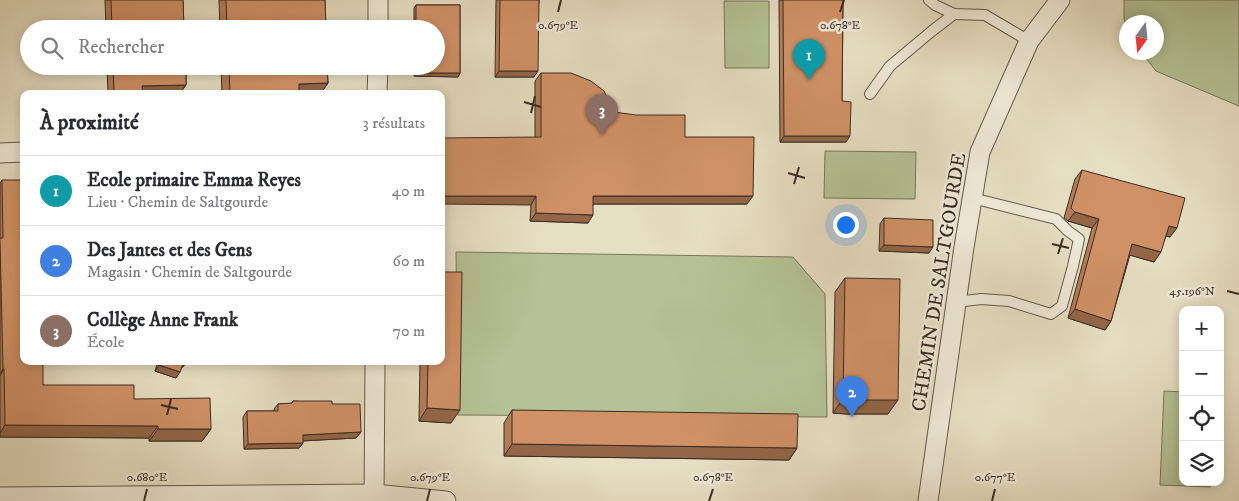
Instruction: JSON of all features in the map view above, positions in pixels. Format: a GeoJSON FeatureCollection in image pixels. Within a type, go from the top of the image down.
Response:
{"type":"FeatureCollection","features":[{"type":"Feature","properties":{"kind":"street"},"geometry":{"type":"LineString","coordinates":[[378,0],[378,20]]}},
{"type":"Feature","properties":{"kind":"street","name":"CHEMIN DE SALTGOURDE"},"geometry":{"type":"LineString","coordinates":[[928,501],[956,302],[980,152],[1029,41],[1060,0]]}},
{"type":"Feature","properties":{"kind":"street"},"geometry":{"type":"LineString","coordinates":[[377,90],[378,75]]}},
{"type":"Feature","properties":{"kind":"street"},"geometry":{"type":"LineString","coordinates":[[0,153],[20,152]]}},
{"type":"Feature","properties":{"kind":"street"},"geometry":{"type":"LineString","coordinates":[[374,497],[375,365]]}},
{"type":"Feature","properties":{"kind":"street"},"geometry":{"type":"LineString","coordinates":[[0,497],[374,497],[446,501]]}},
{"type":"Feature","properties":{"kind":"lane"},"geometry":{"type":"LineString","coordinates":[[929,0],[954,14],[985,15],[1029,41]]}},
{"type":"Feature","properties":{"kind":"lane"},"geometry":{"type":"LineString","coordinates":[[870,94],[890,66],[954,14]]}},
{"type":"Feature","properties":{"kind":"lane"},"geometry":{"type":"LineString","coordinates":[[956,302],[981,299],[1009,301],[1051,314],[1062,306],[1079,239],[1056,219],[972,198]]}},
{"type":"Feature","properties":{"kind":"green space"},"geometry":{"type":"Polygon","coordinates":[[[1124,0],[1239,0],[1239,106],[1156,71],[1147,60],[1164,60],[1164,15],[1124,15],[1124,0]]]}},
{"type":"Feature","properties":{"kind":"green space"},"geometry":{"type":"Polygon","coordinates":[[[724,1],[769,1],[769,68],[725,68],[724,1]]]}},
{"type":"Feature","properties":{"kind":"green space"},"geometry":{"type":"Polygon","coordinates":[[[825,151],[916,152],[915,199],[824,198],[825,151]]]}},
{"type":"Feature","properties":{"kind":"green space"},"geometry":{"type":"Polygon","coordinates":[[[456,252],[793,257],[825,294],[827,417],[458,415],[456,252]]]}},
{"type":"Feature","properties":{"kind":"green space"},"geometry":{"type":"Polygon","coordinates":[[[1164,391],[1179,392],[1179,486],[1160,485],[1164,391]]]}},
{"type":"Feature","properties":{"kind":"building"},"geometry":{"type":"Polygon","coordinates":[[[111,0],[183,0],[184,20],[112,20],[111,0]]]}},
{"type":"Feature","properties":{"kind":"building"},"geometry":{"type":"Polygon","coordinates":[[[226,0],[325,0],[326,20],[227,20],[226,0]]]}},
{"type":"Feature","properties":{"kind":"building"},"geometry":{"type":"Polygon","coordinates":[[[500,0],[539,0],[538,71],[499,71],[500,0]]]}},
{"type":"Feature","properties":{"kind":"building"},"geometry":{"type":"Polygon","coordinates":[[[783,0],[843,0],[842,101],[851,102],[850,136],[784,136],[783,0]]]}},
{"type":"Feature","properties":{"kind":"building"},"geometry":{"type":"Polygon","coordinates":[[[416,5],[460,5],[460,73],[445,73],[445,20],[416,20],[416,5]]]}},
{"type":"Feature","properties":{"kind":"building"},"geometry":{"type":"Polygon","coordinates":[[[541,73],[571,73],[591,81],[604,91],[614,112],[636,115],[685,115],[685,137],[754,137],[753,196],[593,196],[593,215],[536,213],[536,196],[445,196],[445,138],[541,137],[541,73]]]}},
{"type":"Feature","properties":{"kind":"building"},"geometry":{"type":"Polygon","coordinates":[[[113,75],[186,75],[186,85],[142,86],[142,90],[114,90],[113,75]]]}},
{"type":"Feature","properties":{"kind":"building"},"geometry":{"type":"Polygon","coordinates":[[[229,75],[328,75],[328,83],[299,84],[299,90],[230,90],[229,75]]]}},
{"type":"Feature","properties":{"kind":"building"},"geometry":{"type":"Polygon","coordinates":[[[1082,170],[1185,198],[1177,228],[1169,226],[1161,252],[1132,244],[1111,321],[1075,309],[1099,219],[1075,212],[1071,208],[1082,170]]]}},
{"type":"Feature","properties":{"kind":"building"},"geometry":{"type":"Polygon","coordinates":[[[2,180],[20,180],[20,365],[43,365],[43,385],[134,385],[134,399],[210,398],[211,429],[158,429],[158,426],[5,425],[0,240],[0,238],[3,238],[2,180]]]}},
{"type":"Feature","properties":{"kind":"building"},"geometry":{"type":"Polygon","coordinates":[[[884,218],[933,220],[933,247],[884,245],[884,218]]]}},
{"type":"Feature","properties":{"kind":"building"},"geometry":{"type":"Polygon","coordinates":[[[445,272],[462,272],[460,410],[427,408],[428,365],[445,365],[445,272]]]}},
{"type":"Feature","properties":{"kind":"building"},"geometry":{"type":"Polygon","coordinates":[[[845,278],[900,279],[898,400],[843,399],[845,278]]]}},
{"type":"Feature","properties":{"kind":"building"},"geometry":{"type":"Polygon","coordinates":[[[159,365],[183,365],[180,372],[159,365]]]}},
{"type":"Feature","properties":{"kind":"building"},"geometry":{"type":"Polygon","coordinates":[[[293,401],[332,401],[332,404],[360,404],[361,432],[303,435],[303,443],[248,444],[247,411],[278,411],[278,404],[292,403],[293,401]]]}},
{"type":"Feature","properties":{"kind":"building"},"geometry":{"type":"Polygon","coordinates":[[[512,410],[798,414],[797,448],[512,444],[512,410]]]}},
{"type":"Feature","properties":{"kind":"place","name":"Ecole primaire Emma Reyes"},"geometry":{"type":"Point","coordinates":[809,80]}},
{"type":"Feature","properties":{"kind":"place","name":"Collège Anne Frank"},"geometry":{"type":"Point","coordinates":[602,135]}},
{"type":"Feature","properties":{"kind":"place","name":"Des Jantes et des Gens"},"geometry":{"type":"Point","coordinates":[852,417]}}]}
